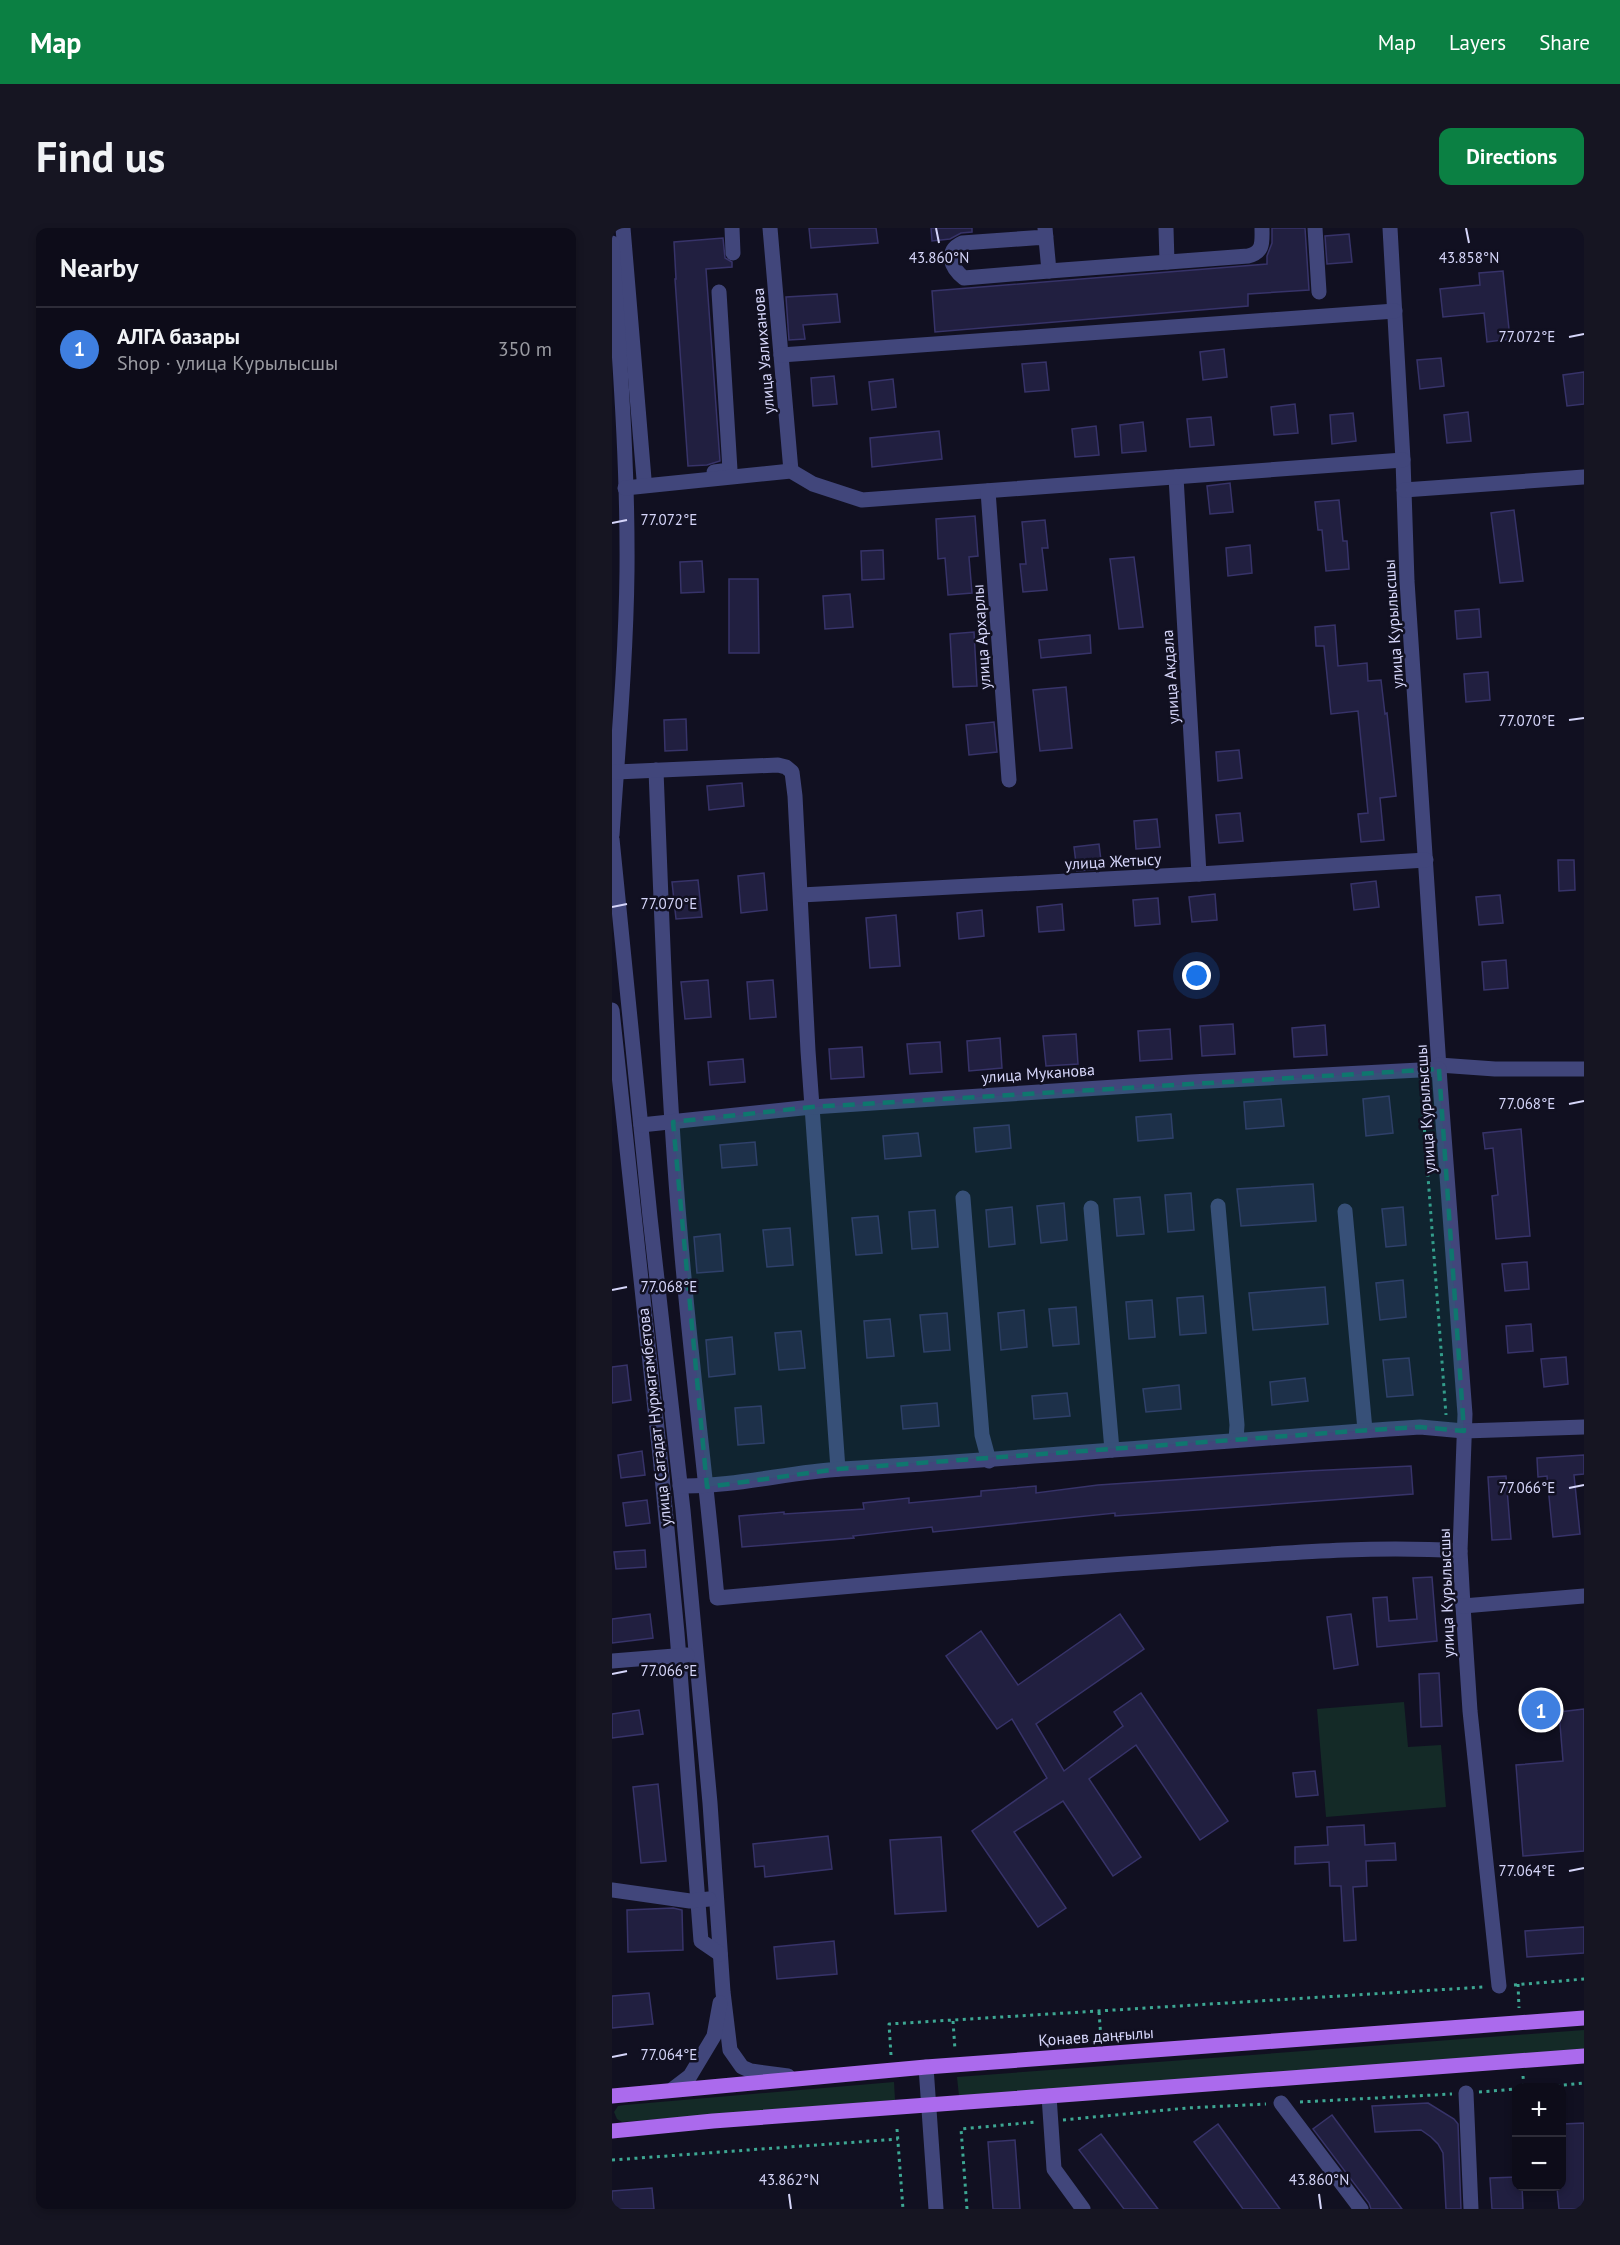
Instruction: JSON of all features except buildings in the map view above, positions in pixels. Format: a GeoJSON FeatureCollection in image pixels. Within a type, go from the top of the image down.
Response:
{"type":"FeatureCollection","features":[{"type":"Feature","properties":{"kind":"main road","name":"Қонаев даңғылы"},"geometry":{"type":"LineString","coordinates":[[613,2096],[926,2067],[1584,2018]]}},
{"type":"Feature","properties":{"kind":"main road"},"geometry":{"type":"LineString","coordinates":[[614,2130],[1584,2056]]}},
{"type":"Feature","properties":{"kind":"street"},"geometry":{"type":"LineString","coordinates":[[623,228],[644,479]]}},
{"type":"Feature","properties":{"kind":"street"},"geometry":{"type":"LineString","coordinates":[[732,228],[733,253]]}},
{"type":"Feature","properties":{"kind":"street","name":"улица Уалиханова"},"geometry":{"type":"LineString","coordinates":[[770,228],[791,471]]}},
{"type":"Feature","properties":{"kind":"street"},"geometry":{"type":"LineString","coordinates":[[1166,228],[1167,262]]}},
{"type":"Feature","properties":{"kind":"street"},"geometry":{"type":"LineString","coordinates":[[1049,271],[1046,232],[962,243],[955,246],[951,255],[951,265],[964,278],[1255,255],[1263,244],[1262,228]]}},
{"type":"Feature","properties":{"kind":"street"},"geometry":{"type":"LineString","coordinates":[[1315,228],[1319,292]]}},
{"type":"Feature","properties":{"kind":"street","name":"улица Курылысшы"},"geometry":{"type":"LineString","coordinates":[[1390,228],[1407,580],[1439,1067],[1463,1383],[1464,1431],[1460,1551],[1463,1606],[1470,1711],[1499,1986]]}},
{"type":"Feature","properties":{"kind":"street","name":"улица Сагадат Нурмагамбетова"},"geometry":{"type":"LineString","coordinates":[[612,243],[625,484],[626,621],[612,840],[680,1486],[718,1898],[723,1992],[730,2050],[742,2067],[751,2071],[807,2078]]}},
{"type":"Feature","properties":{"kind":"street"},"geometry":{"type":"LineString","coordinates":[[625,484],[644,479],[730,470],[719,292]]}},
{"type":"Feature","properties":{"kind":"street"},"geometry":{"type":"LineString","coordinates":[[781,355],[1395,311]]}},
{"type":"Feature","properties":{"kind":"street"},"geometry":{"type":"LineString","coordinates":[[625,484],[791,471],[813,484],[862,500],[1403,460]]}},
{"type":"Feature","properties":{"kind":"street","name":"улица Акдала"},"geometry":{"type":"LineString","coordinates":[[1176,477],[1199,874]]}},
{"type":"Feature","properties":{"kind":"street"},"geometry":{"type":"LineString","coordinates":[[1404,490],[1584,477]]}},
{"type":"Feature","properties":{"kind":"street","name":"улица Архарлы"},"geometry":{"type":"LineString","coordinates":[[988,491],[1009,780]]}},
{"type":"Feature","properties":{"kind":"street"},"geometry":{"type":"LineString","coordinates":[[616,772],[778,765],[792,772],[812,1107],[838,1469]]}},
{"type":"Feature","properties":{"kind":"street"},"geometry":{"type":"LineString","coordinates":[[656,770],[667,1038],[680,1232],[717,1598],[968,1576],[1310,1552],[1406,1548],[1460,1551]]}},
{"type":"Feature","properties":{"kind":"street","name":"улица Жетысу"},"geometry":{"type":"LineString","coordinates":[[801,895],[1426,860]]}},
{"type":"Feature","properties":{"kind":"street"},"geometry":{"type":"LineString","coordinates":[[612,1010],[659,1444],[679,1656],[701,1941],[720,1954]]}},
{"type":"Feature","properties":{"kind":"street","name":"улица Муканова"},"geometry":{"type":"LineString","coordinates":[[641,1125],[812,1107],[1439,1067],[1495,1070],[1584,1069]]}},
{"type":"Feature","properties":{"kind":"street"},"geometry":{"type":"LineString","coordinates":[[963,1198],[982,1435],[989,1461]]}},
{"type":"Feature","properties":{"kind":"street"},"geometry":{"type":"LineString","coordinates":[[1218,1206],[1237,1425],[1236,1440]]}},
{"type":"Feature","properties":{"kind":"street"},"geometry":{"type":"LineString","coordinates":[[1091,1208],[1112,1450]]}},
{"type":"Feature","properties":{"kind":"street"},"geometry":{"type":"LineString","coordinates":[[1345,1211],[1365,1430]]}},
{"type":"Feature","properties":{"kind":"street"},"geometry":{"type":"LineString","coordinates":[[680,1486],[707,1487],[838,1469],[989,1461],[1420,1426],[1464,1431],[1584,1427]]}},
{"type":"Feature","properties":{"kind":"street"},"geometry":{"type":"LineString","coordinates":[[1463,1606],[1584,1596]]}},
{"type":"Feature","properties":{"kind":"street"},"geometry":{"type":"LineString","coordinates":[[612,1661],[696,1654]]}},
{"type":"Feature","properties":{"kind":"street"},"geometry":{"type":"LineString","coordinates":[[612,1890],[690,1901],[718,1898]]}},
{"type":"Feature","properties":{"kind":"street","name":"улица Сагадат Нурмагамбетова"},"geometry":{"type":"LineString","coordinates":[[673,2089],[690,2076],[714,2036],[723,1992]]}},
{"type":"Feature","properties":{"kind":"street"},"geometry":{"type":"LineString","coordinates":[[926,2067],[936,2209]]}},
{"type":"Feature","properties":{"kind":"street"},"geometry":{"type":"LineString","coordinates":[[1466,2093],[1471,2209]]}},
{"type":"Feature","properties":{"kind":"street"},"geometry":{"type":"LineString","coordinates":[[1049,2096],[1054,2169],[1083,2209]]}},
{"type":"Feature","properties":{"kind":"street"},"geometry":{"type":"LineString","coordinates":[[1281,2103],[1361,2209]]}},
{"type":"Feature","properties":{"kind":"path"},"geometry":{"type":"LineString","coordinates":[[1420,1070],[1446,1429]]}},
{"type":"Feature","properties":{"kind":"path"},"geometry":{"type":"LineString","coordinates":[[892,2056],[890,2024],[1584,1979]]}},
{"type":"Feature","properties":{"kind":"path"},"geometry":{"type":"LineString","coordinates":[[1518,1984],[1519,2008]]}},
{"type":"Feature","properties":{"kind":"path"},"geometry":{"type":"LineString","coordinates":[[1099,2012],[1101,2043]]}},
{"type":"Feature","properties":{"kind":"path"},"geometry":{"type":"LineString","coordinates":[[953,2020],[955,2052]]}},
{"type":"Feature","properties":{"kind":"path"},"geometry":{"type":"LineString","coordinates":[[1523,2074],[1524,2083]]}},
{"type":"Feature","properties":{"kind":"path"},"geometry":{"type":"LineString","coordinates":[[1566,2085],[1584,2083]]}},
{"type":"Feature","properties":{"kind":"path"},"geometry":{"type":"LineString","coordinates":[[967,2209],[961,2129],[1187,2108],[1512,2089]]}},
{"type":"Feature","properties":{"kind":"path"},"geometry":{"type":"LineString","coordinates":[[1107,2110],[1108,2116]]}},
{"type":"Feature","properties":{"kind":"path"},"geometry":{"type":"LineString","coordinates":[[897,2129],[903,2209]]}},
{"type":"Feature","properties":{"kind":"path"},"geometry":{"type":"LineString","coordinates":[[612,2160],[898,2139]]}},
{"type":"Feature","properties":{"kind":"highlighted area"},"geometry":{"type":"Polygon","coordinates":[[[1439,1069],[1464,1431],[1420,1427],[838,1469],[707,1487],[673,1122],[812,1107],[1439,1069]]]}},
{"type":"Feature","properties":{"kind":"green space"},"geometry":{"type":"Polygon","coordinates":[[[1404,1702],[1408,1747],[1441,1745],[1446,1807],[1326,1817],[1317,1709],[1404,1702]]]}},
{"type":"Feature","properties":{"kind":"green space"},"geometry":{"type":"Polygon","coordinates":[[[1584,2030],[1584,2050],[959,2096],[957,2077],[1584,2030]]]}},
{"type":"Feature","properties":{"kind":"green space"},"geometry":{"type":"Polygon","coordinates":[[[894,2082],[895,2100],[622,2122],[617,2119],[614,2112],[618,2106],[625,2105],[894,2082]]]}},
{"type":"Feature","properties":{"kind":"place","name":"АЛГА базары"},"geometry":{"type":"Point","coordinates":[1541,1710]}}]}
